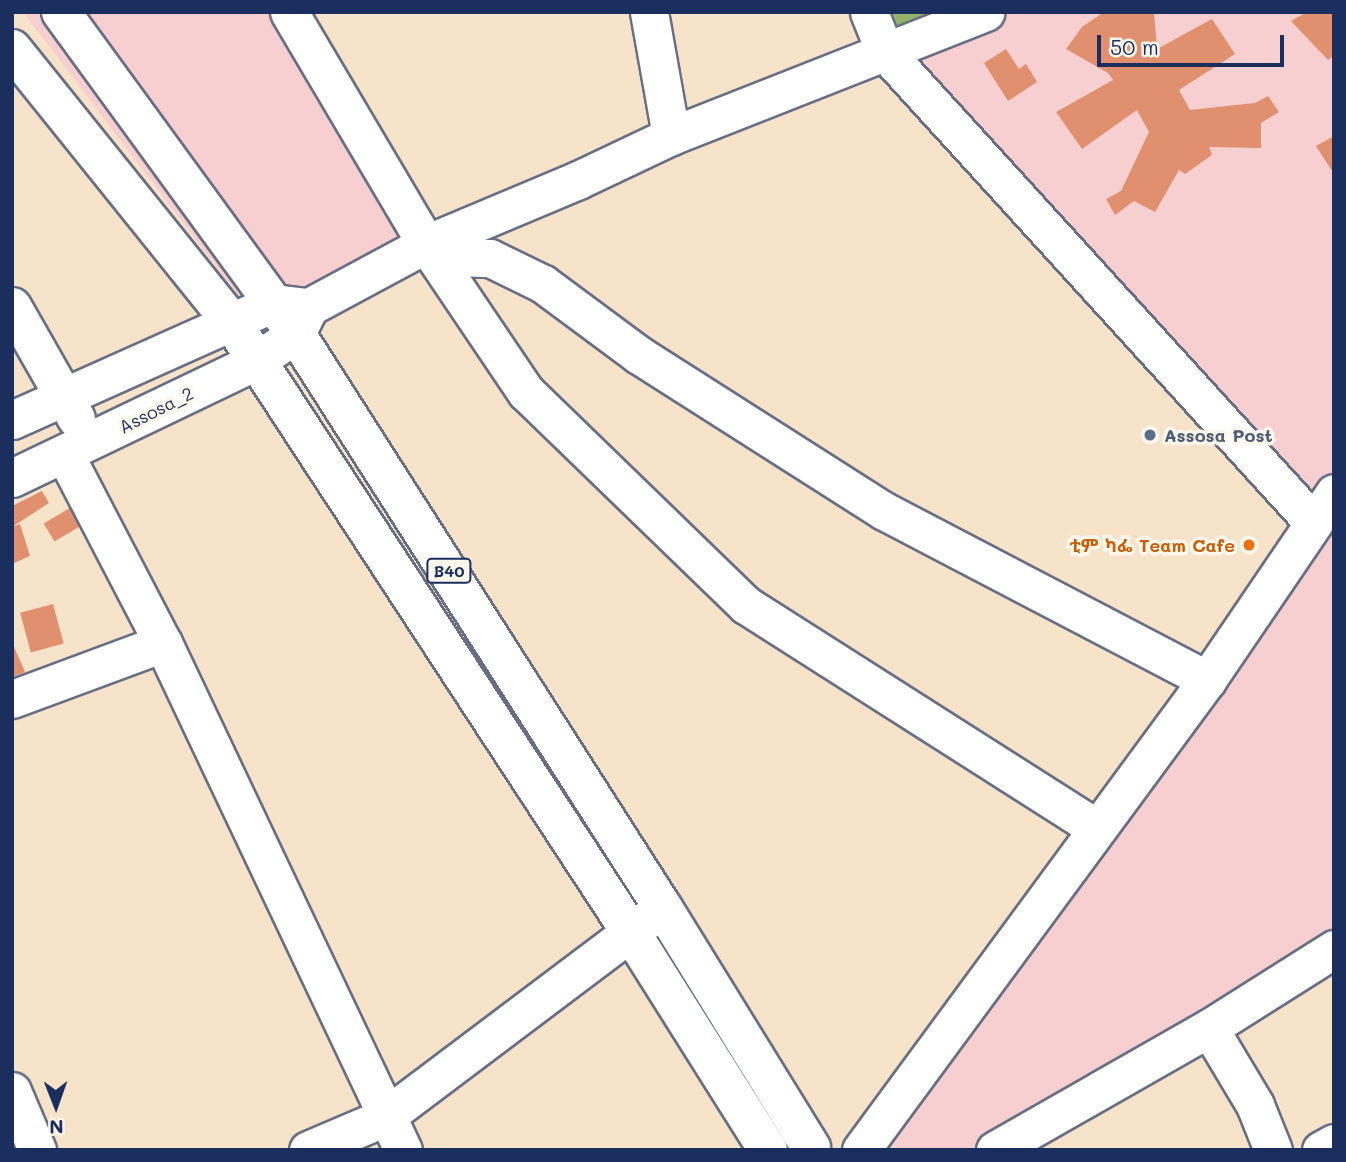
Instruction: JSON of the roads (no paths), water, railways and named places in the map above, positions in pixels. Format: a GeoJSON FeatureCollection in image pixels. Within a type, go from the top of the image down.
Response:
{"type":"FeatureCollection","features":[{"type":"Feature","properties":{"kind":"highway","name":"B40"},"geometry":{"type":"LineString","coordinates":[[70,14],[293,315],[663,908],[809,1149]]}},
{"type":"Feature","properties":{"kind":"highway","name":"B40"},"geometry":{"type":"LineString","coordinates":[[12,49],[233,324],[630,930],[768,1150]]}},
{"type":"Feature","properties":{"kind":"street"},"geometry":{"type":"LineString","coordinates":[[289,12],[434,255],[526,392],[746,605],[1097,829]]}},
{"type":"Feature","properties":{"kind":"street"},"geometry":{"type":"LineString","coordinates":[[649,12],[671,136]]}},
{"type":"Feature","properties":{"kind":"street"},"geometry":{"type":"LineString","coordinates":[[861,1150],[1207,680],[1323,507],[885,52],[869,12]]}},
{"type":"Feature","properties":{"kind":"street"},"geometry":{"type":"LineString","coordinates":[[12,420],[233,324],[293,315],[434,255],[578,180],[671,136],[985,12]]}},
{"type":"Feature","properties":{"kind":"street"},"geometry":{"type":"LineString","coordinates":[[434,255],[490,258],[543,284],[639,355],[884,511],[1207,680]]}},
{"type":"Feature","properties":{"kind":"street"},"geometry":{"type":"LineString","coordinates":[[12,306],[65,397],[78,449],[163,643],[402,1150]]}},
{"type":"Feature","properties":{"kind":"street","name":"Assosa_2"},"geometry":{"type":"LineString","coordinates":[[12,478],[78,449],[256,361],[293,315]]}},
{"type":"Feature","properties":{"kind":"street"},"geometry":{"type":"LineString","coordinates":[[12,699],[163,643]]}},
{"type":"Feature","properties":{"kind":"street"},"geometry":{"type":"LineString","coordinates":[[308,1150],[385,1117],[630,930],[663,908]]}},
{"type":"Feature","properties":{"kind":"street"},"geometry":{"type":"LineString","coordinates":[[995,1150],[1051,1135],[1209,1028],[1334,949]]}},
{"type":"Feature","properties":{"kind":"street"},"geometry":{"type":"LineString","coordinates":[[1209,1028],[1255,1105],[1273,1150]]}},
{"type":"Feature","properties":{"kind":"street"},"geometry":{"type":"LineString","coordinates":[[12,1091],[37,1150]]}},
{"type":"Feature","properties":{"kind":"street"},"geometry":{"type":"LineString","coordinates":[[1321,1150],[1334,1143]]}},
{"type":"Feature","properties":{"kind":"place","name":"Assosa Post"},"geometry":{"type":"Point","coordinates":[1150,435]}},
{"type":"Feature","properties":{"kind":"place","name":"ቲም ካፌ Team Cafe"},"geometry":{"type":"Point","coordinates":[1249,545]}}]}
